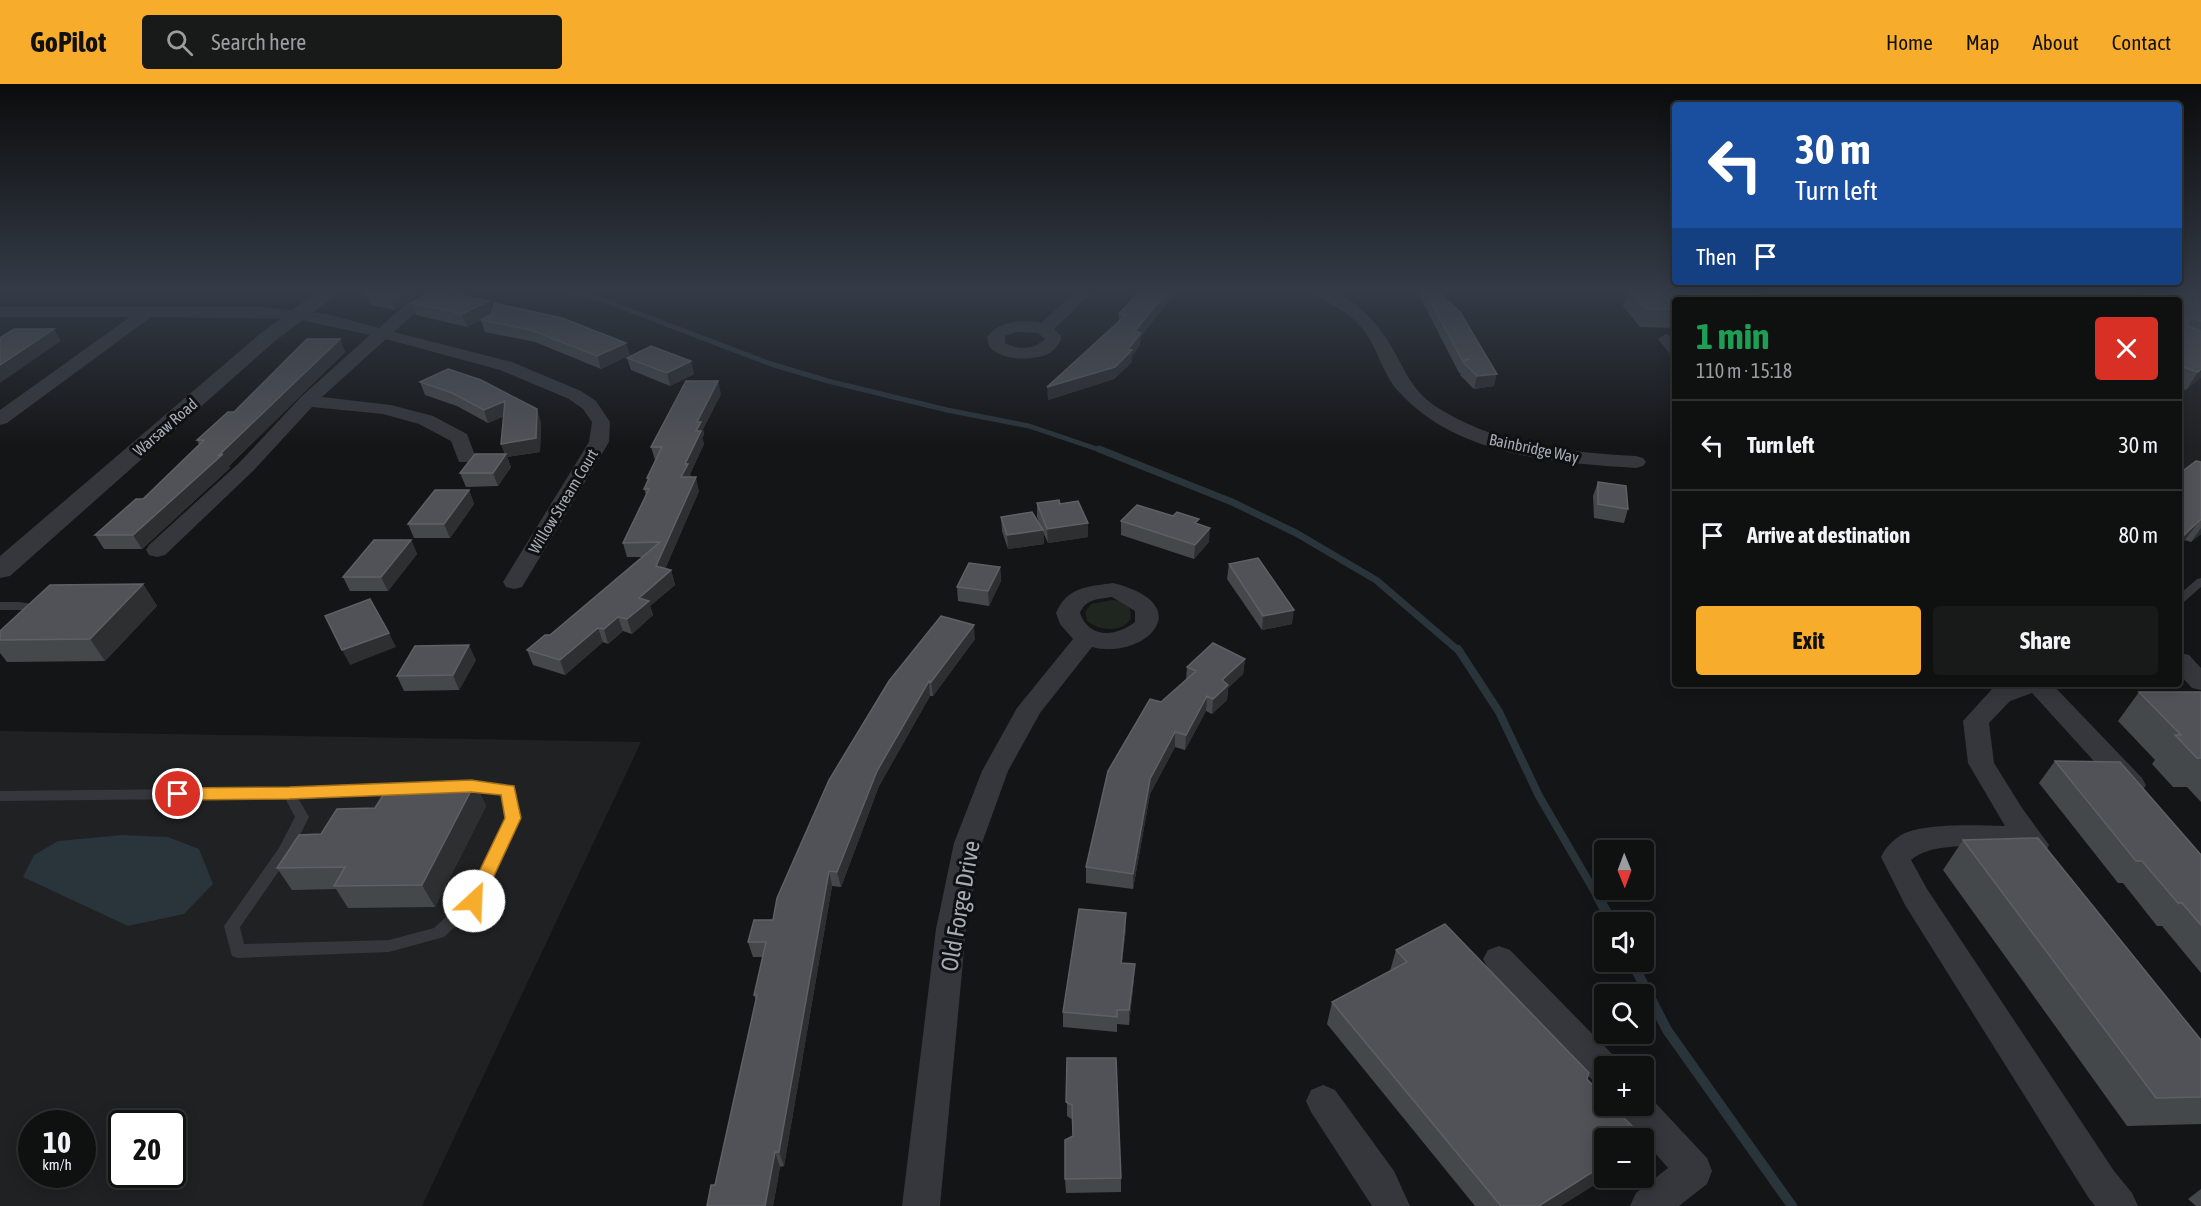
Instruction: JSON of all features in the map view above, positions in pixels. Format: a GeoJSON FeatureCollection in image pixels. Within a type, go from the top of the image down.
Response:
{"type":"FeatureCollection","features":[{"type":"Feature","properties":{"kind":"street"},"geometry":{"type":"LineString","coordinates":[[0,418],[106,341]]}},
{"type":"Feature","properties":{"kind":"street","name":"Warsaw Road"},"geometry":{"type":"LineString","coordinates":[[0,570],[265,341]]}},
{"type":"Feature","properties":{"kind":"street"},"geometry":{"type":"LineString","coordinates":[[158,550],[246,467],[307,401],[375,341]]}},
{"type":"Feature","properties":{"kind":"street","name":"Willow Stream Court"},"geometry":{"type":"LineString","coordinates":[[411,341],[506,366],[575,395],[590,405],[601,422],[599,442],[514,582]]}},
{"type":"Feature","properties":{"kind":"street","name":"Bainbridge Way"},"geometry":{"type":"LineString","coordinates":[[1381,341],[1403,386],[1418,402],[1442,418],[1482,437],[1529,450],[1580,459],[1636,462]]}},
{"type":"Feature","properties":{"kind":"street"},"geometry":{"type":"LineString","coordinates":[[307,401],[384,409],[426,420],[460,438],[466,458]]}},
{"type":"Feature","properties":{"kind":"street","name":"Old Forge Drive"},"geometry":{"type":"LineString","coordinates":[[921,1206],[951,929],[968,843],[995,771],[1030,708],[1087,637]]}},
{"type":"Feature","properties":{"kind":"street"},"geometry":{"type":"LineString","coordinates":[[2022,687],[2001,695],[1976,721],[1981,763],[2012,815],[2050,865]]}},
{"type":"Feature","properties":{"kind":"street"},"geometry":{"type":"LineString","coordinates":[[2041,687],[2152,807]]}},
{"type":"Feature","properties":{"kind":"street"},"geometry":{"type":"LineString","coordinates":[[2029,837],[1960,836],[1912,842],[1895,857],[1923,907],[2101,1184],[2119,1206]]}},
{"type":"Feature","properties":{"kind":"street"},"geometry":{"type":"LineString","coordinates":[[1499,959],[1594,1058]]}},
{"type":"Feature","properties":{"kind":"street"},"geometry":{"type":"LineString","coordinates":[[1323,1101],[1381,1184],[1391,1206]]}},
{"type":"Feature","properties":{"kind":"street"},"geometry":{"type":"LineString","coordinates":[[1645,1116],[1694,1171],[1649,1206]]}},
{"type":"Feature","properties":{"kind":"lane"},"geometry":{"type":"LineString","coordinates":[[2182,598],[2201,580]]}},
{"type":"Feature","properties":{"kind":"lane"},"geometry":{"type":"LineString","coordinates":[[1,607],[27,607],[37,610],[41,615],[36,623]]}},
{"type":"Feature","properties":{"kind":"lane"},"geometry":{"type":"LineString","coordinates":[[289,793],[302,817],[285,851],[232,926],[238,951],[389,945],[439,933],[474,901],[513,818],[508,790],[471,786],[448,787]]}},
{"type":"Feature","properties":{"kind":"lane"},"geometry":{"type":"LineString","coordinates":[[0,796],[289,793],[414,788]]}},
{"type":"Feature","properties":{"kind":"shaded area"},"geometry":{"type":"Polygon","coordinates":[[[2182,341],[2201,341],[2201,483],[2182,475],[2182,341]]]}},
{"type":"Feature","properties":{"kind":"shaded area"},"geometry":{"type":"Polygon","coordinates":[[[1119,601],[1130,608],[1131,619],[1127,624],[1110,629],[1098,627],[1087,621],[1085,612],[1091,604],[1119,601]]]}},
{"type":"Feature","properties":{"kind":"shaded area"},"geometry":{"type":"Polygon","coordinates":[[[0,731],[641,742],[422,1206],[0,1206],[0,731]]]}},
{"type":"Feature","properties":{"kind":"shaded area"},"geometry":{"type":"Polygon","coordinates":[[[122,835],[168,837],[199,849],[213,884],[184,914],[128,926],[23,877],[34,855],[58,841],[122,835]]]}},
{"type":"Feature","properties":{"kind":"building"},"geometry":{"type":"Polygon","coordinates":[[[0,341],[35,341],[0,365],[0,341]]]}},
{"type":"Feature","properties":{"kind":"building"},"geometry":{"type":"Polygon","coordinates":[[[305,341],[338,341],[219,455],[223,454],[133,535],[95,535],[136,499],[143,499],[204,440],[197,440],[228,412],[234,412],[305,341]]]}},
{"type":"Feature","properties":{"kind":"building"},"geometry":{"type":"Polygon","coordinates":[[[560,341],[626,343],[597,356],[560,341]]]}},
{"type":"Feature","properties":{"kind":"building"},"geometry":{"type":"Polygon","coordinates":[[[1097,341],[1134,341],[1128,349],[1132,350],[1115,367],[1047,387],[1097,341]]]}},
{"type":"Feature","properties":{"kind":"building"},"geometry":{"type":"Polygon","coordinates":[[[1452,341],[1478,341],[1497,374],[1477,376],[1463,362],[1470,359],[1462,360],[1452,341]]]}},
{"type":"Feature","properties":{"kind":"building"},"geometry":{"type":"Polygon","coordinates":[[[2182,341],[2201,341],[2201,369],[2198,372],[2182,367],[2182,341]]]}},
{"type":"Feature","properties":{"kind":"building"},"geometry":{"type":"Polygon","coordinates":[[[651,346],[691,361],[667,373],[627,358],[651,346]]]}},
{"type":"Feature","properties":{"kind":"building"},"geometry":{"type":"Polygon","coordinates":[[[448,369],[481,380],[537,409],[536,438],[501,444],[505,401],[484,410],[452,393],[420,382],[448,369]]]}},
{"type":"Feature","properties":{"kind":"building"},"geometry":{"type":"Polygon","coordinates":[[[686,381],[718,381],[697,422],[701,422],[696,431],[701,431],[681,477],[696,477],[656,566],[671,570],[639,598],[649,601],[627,619],[618,617],[604,629],[598,628],[560,660],[527,650],[545,635],[550,635],[660,542],[623,543],[649,489],[644,489],[649,478],[647,478],[662,447],[651,447],[686,381]]]}},
{"type":"Feature","properties":{"kind":"building"},"geometry":{"type":"Polygon","coordinates":[[[475,454],[506,454],[493,473],[460,473],[475,454]]]}},
{"type":"Feature","properties":{"kind":"building"},"geometry":{"type":"Polygon","coordinates":[[[2196,461],[2201,462],[2201,520],[2182,537],[2182,472],[2196,461]]]}},
{"type":"Feature","properties":{"kind":"building"},"geometry":{"type":"Polygon","coordinates":[[[1598,482],[1626,486],[1628,509],[1598,504],[1598,482]]]}},
{"type":"Feature","properties":{"kind":"building"},"geometry":{"type":"Polygon","coordinates":[[[435,490],[469,490],[444,524],[408,524],[435,490]]]}},
{"type":"Feature","properties":{"kind":"building"},"geometry":{"type":"Polygon","coordinates":[[[1059,500],[1060,504],[1078,501],[1088,523],[1047,529],[1037,503],[1059,500]]]}},
{"type":"Feature","properties":{"kind":"building"},"geometry":{"type":"Polygon","coordinates":[[[1137,505],[1173,516],[1177,512],[1199,519],[1195,523],[1210,528],[1195,545],[1121,521],[1137,505]]]}},
{"type":"Feature","properties":{"kind":"building"},"geometry":{"type":"Polygon","coordinates":[[[1032,512],[1043,530],[1007,535],[1001,517],[1032,512]]]}},
{"type":"Feature","properties":{"kind":"building"},"geometry":{"type":"Polygon","coordinates":[[[374,540],[411,540],[381,577],[343,577],[374,540]]]}},
{"type":"Feature","properties":{"kind":"building"},"geometry":{"type":"Polygon","coordinates":[[[1258,558],[1294,610],[1263,616],[1229,564],[1258,558]]]}},
{"type":"Feature","properties":{"kind":"building"},"geometry":{"type":"Polygon","coordinates":[[[969,563],[1000,567],[988,591],[957,587],[969,563]]]}},
{"type":"Feature","properties":{"kind":"building"},"geometry":{"type":"Polygon","coordinates":[[[143,584],[90,639],[0,640],[0,631],[50,585],[143,584]]]}},
{"type":"Feature","properties":{"kind":"building"},"geometry":{"type":"Polygon","coordinates":[[[370,599],[389,633],[342,650],[325,616],[370,599]]]}},
{"type":"Feature","properties":{"kind":"building"},"geometry":{"type":"Polygon","coordinates":[[[941,616],[974,625],[931,682],[929,681],[877,771],[837,872],[829,871],[779,1152],[775,1152],[765,1206],[707,1206],[711,1185],[715,1185],[757,995],[754,995],[766,942],[748,942],[754,920],[773,920],[777,898],[829,780],[889,681],[941,616]]]}},
{"type":"Feature","properties":{"kind":"building"},"geometry":{"type":"Polygon","coordinates":[[[1213,643],[1245,659],[1222,680],[1228,685],[1213,699],[1207,696],[1186,735],[1175,732],[1150,779],[1133,874],[1086,867],[1108,771],[1150,699],[1161,702],[1196,671],[1187,667],[1213,643]]]}},
{"type":"Feature","properties":{"kind":"building"},"geometry":{"type":"Polygon","coordinates":[[[469,645],[453,675],[397,676],[415,646],[469,645]]]}},
{"type":"Feature","properties":{"kind":"building"},"geometry":{"type":"Polygon","coordinates":[[[2139,692],[2201,692],[2201,758],[2197,758],[2175,735],[2181,735],[2139,692]]]}},
{"type":"Feature","properties":{"kind":"building"},"geometry":{"type":"Polygon","coordinates":[[[2055,761],[2120,762],[2201,855],[2201,925],[2182,903],[2178,903],[2142,861],[2136,861],[2055,761]]]}},
{"type":"Feature","properties":{"kind":"building"},"geometry":{"type":"Polygon","coordinates":[[[475,783],[422,885],[334,886],[345,867],[277,868],[299,835],[321,834],[337,809],[375,808],[390,784],[475,783]]]}},
{"type":"Feature","properties":{"kind":"building"},"geometry":{"type":"Polygon","coordinates":[[[2038,838],[2201,1040],[2201,1097],[2156,1098],[1963,840],[2038,838]]]}},
{"type":"Feature","properties":{"kind":"building"},"geometry":{"type":"Polygon","coordinates":[[[1079,909],[1126,913],[1121,963],[1135,964],[1129,1010],[1117,1010],[1117,1017],[1063,1012],[1079,909]]]}},
{"type":"Feature","properties":{"kind":"building"},"geometry":{"type":"Polygon","coordinates":[[[1445,924],[1589,1073],[1587,1079],[1594,1086],[1594,1116],[1622,1116],[1634,1128],[1594,1128],[1594,1171],[1539,1206],[1501,1206],[1332,1002],[1407,962],[1396,950],[1445,924]]]}},
{"type":"Feature","properties":{"kind":"building"},"geometry":{"type":"Polygon","coordinates":[[[1067,1058],[1116,1058],[1121,1178],[1065,1179],[1065,1140],[1073,1136],[1072,1105],[1066,1102],[1067,1058]]]}},
{"type":"Feature","properties":{"kind":"waterway"},"geometry":{"type":"LineString","coordinates":[[711,341],[771,364],[828,381],[947,410],[1029,426],[1103,451]]}},
{"type":"Feature","properties":{"kind":"waterway"},"geometry":{"type":"LineString","coordinates":[[1099,449],[1232,502],[1296,533],[1376,580],[1459,651]]}},
{"type":"Feature","properties":{"kind":"waterway"},"geometry":{"type":"LineString","coordinates":[[1458,649],[1499,712],[1539,796],[1594,890]]}},
{"type":"Feature","properties":{"kind":"waterway"},"geometry":{"type":"LineString","coordinates":[[1600,900],[1606,912]]}},
{"type":"Feature","properties":{"kind":"waterway"},"geometry":{"type":"LineString","coordinates":[[1637,972],[1667,1030],[1792,1206]]}},
{"type":"Feature","properties":{"kind":"route"},"geometry":{"type":"LineString","coordinates":[[178,794],[289,793],[471,786],[508,790],[513,818],[474,901]]}}]}
